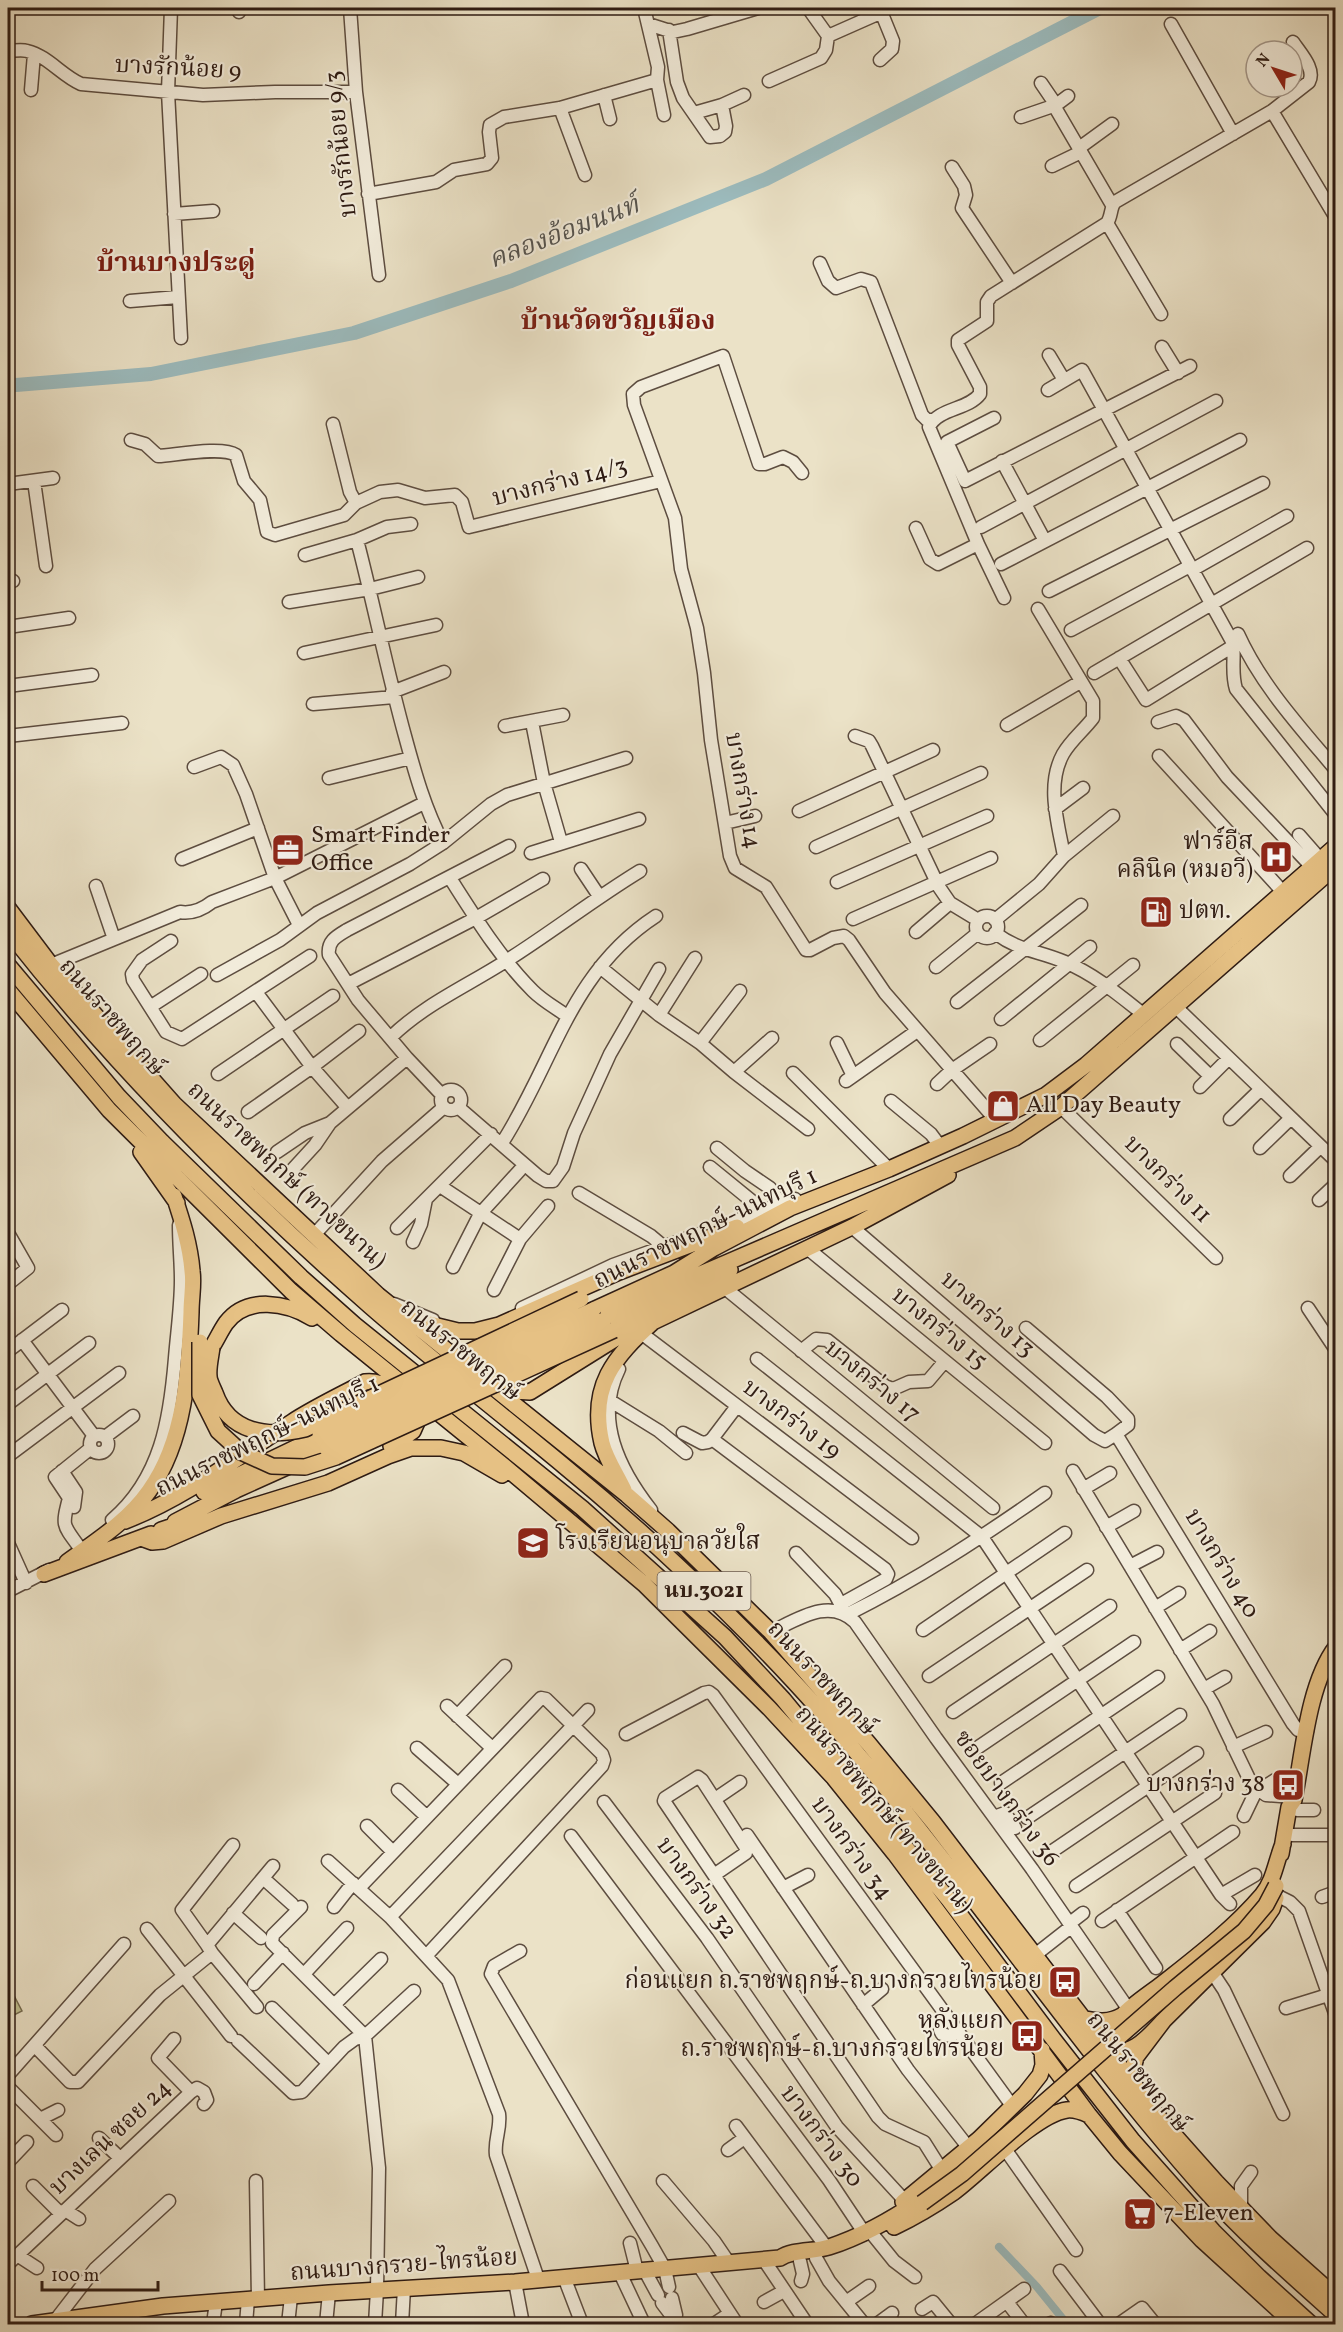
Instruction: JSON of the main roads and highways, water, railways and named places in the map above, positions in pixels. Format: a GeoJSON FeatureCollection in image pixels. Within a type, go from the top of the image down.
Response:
{"type":"FeatureCollection","features":[{"type":"Feature","properties":{"kind":"main road","name":"ถนนราชพฤกษ์-นนทบุรี 1"},"geometry":{"type":"LineString","coordinates":[[598,1315],[786,1206],[890,1169],[1059,1087],[1335,846]]}},
{"type":"Feature","properties":{"kind":"main road","name":"ถนนราชพฤกษ์-นนทบุรี 1"},"geometry":{"type":"LineString","coordinates":[[323,1442],[161,1530],[44,1574],[323,1442],[598,1315],[1015,1138],[1061,1107],[1335,866]]}},
{"type":"Feature","properties":{"kind":"main road","name":"ถนนราชพฤกษ์ (ทางขนาน)"},"geometry":{"type":"LineString","coordinates":[[8,908],[51,965],[174,1104],[387,1301],[627,1495],[668,1531],[771,1632],[869,1744],[933,1822],[1161,2120],[1270,2238],[1335,2296]]}},
{"type":"Feature","properties":{"kind":"main road","name":"ถนนราชพฤกษ์"},"geometry":{"type":"LineString","coordinates":[[8,931],[40,972],[163,1111],[268,1213],[370,1306],[569,1470],[672,1560],[755,1640],[858,1752],[921,1830],[1071,2029],[1149,2125],[1206,2191],[1259,2247],[1335,2315]]}},
{"type":"Feature","properties":{"kind":"main road","name":"ถนนราชพฤกษ์"},"geometry":{"type":"LineString","coordinates":[[8,964],[119,1097],[300,1277],[355,1325],[582,1508],[725,1637],[783,1699],[949,1900],[1133,2141],[1213,2231],[1311,2325]]}},
{"type":"Feature","properties":{"kind":"main road","name":"ถนนราชพฤกษ์ (ทางขนาน)"},"geometry":{"type":"LineString","coordinates":[[8,990],[109,1110],[291,1291],[636,1577],[684,1622],[834,1778],[895,1854],[1089,2115],[1120,2153],[1202,2240],[1294,2325]]}},
{"type":"Feature","properties":{"kind":"main road"},"geometry":{"type":"LineString","coordinates":[[109,1110],[174,1196],[189,1224],[198,1252],[202,1276],[209,1376],[219,1406],[234,1422],[257,1432],[284,1434],[305,1429],[598,1315]]}},
{"type":"Feature","properties":{"kind":"main road"},"geometry":{"type":"LineString","coordinates":[[210,1138],[268,1213]]}},
{"type":"Feature","properties":{"kind":"main road"},"geometry":{"type":"LineString","coordinates":[[499,1325],[488,1342],[491,1361],[504,1385],[513,1391],[531,1392],[615,1339],[691,1302],[723,1290],[852,1227],[1015,1138]]}},
{"type":"Feature","properties":{"kind":"main road"},"geometry":{"type":"LineString","coordinates":[[67,1562],[134,1510],[150,1491],[164,1468],[175,1438],[190,1344],[192,1272],[185,1228],[174,1196]]}},
{"type":"Feature","properties":{"kind":"main road"},"geometry":{"type":"LineString","coordinates":[[408,1319],[458,1331],[475,1331],[499,1325],[629,1268],[786,1206]]}},
{"type":"Feature","properties":{"kind":"main road"},"geometry":{"type":"LineString","coordinates":[[341,1334],[301,1311],[276,1303],[259,1305],[241,1311],[227,1321],[206,1345],[200,1395],[218,1431],[241,1452],[272,1466],[305,1467],[336,1457],[598,1315]]}},
{"type":"Feature","properties":{"kind":"main road"},"geometry":{"type":"LineString","coordinates":[[627,1495],[602,1445],[598,1410],[606,1376],[618,1355],[653,1322]]}},
{"type":"Feature","properties":{"kind":"main road"},"geometry":{"type":"LineString","coordinates":[[120,1523],[175,1499],[297,1419],[365,1382],[385,1384],[417,1422],[413,1431],[392,1446]]}},
{"type":"Feature","properties":{"kind":"main road"},"geometry":{"type":"LineString","coordinates":[[161,1530],[255,1502],[392,1446],[413,1440],[447,1441],[462,1445],[504,1466]]}},
{"type":"Feature","properties":{"kind":"main road"},"geometry":{"type":"LineString","coordinates":[[141,1538],[152,1542],[164,1541],[221,1516],[328,1483],[411,1448],[441,1448],[464,1453],[536,1493]]}},
{"type":"Feature","properties":{"kind":"main road","name":"ถนนบางกรวย-ไทรน้อย"},"geometry":{"type":"LineString","coordinates":[[780,2258],[788,2262],[800,2260],[859,2243],[916,2201],[962,2174],[1175,1988],[1244,1931],[1266,1905],[1275,1889],[1285,1860],[1290,1807],[1295,1802],[1318,1678],[1323,1665],[1335,1647]]}},
{"type":"Feature","properties":{"kind":"main road"},"geometry":{"type":"LineString","coordinates":[[810,1676],[858,1752]]}},
{"type":"Feature","properties":{"kind":"main road"},"geometry":{"type":"LineString","coordinates":[[1082,2018],[1097,2022],[1116,2019],[1192,1960],[1262,1895],[1270,1882],[1287,1840]]}},
{"type":"Feature","properties":{"kind":"main road","name":"ถนนบางกรวย-ไทรน้อย"},"geometry":{"type":"LineString","coordinates":[[1275,1889],[1287,1840]]}},
{"type":"Feature","properties":{"kind":"main road"},"geometry":{"type":"LineString","coordinates":[[895,1854],[949,1900]]}},
{"type":"Feature","properties":{"kind":"main road"},"geometry":{"type":"LineString","coordinates":[[1126,2013],[1113,2033],[1117,2045],[1131,2049],[1141,2044],[1263,1922],[1272,1909],[1275,1889]]}},
{"type":"Feature","properties":{"kind":"main road"},"geometry":{"type":"LineString","coordinates":[[1134,2086],[1132,2073],[1136,2057],[1164,2020]]}},
{"type":"Feature","properties":{"kind":"main road"},"geometry":{"type":"LineString","coordinates":[[916,2201],[946,2165],[1025,2094],[1040,2075],[1044,2065],[1041,2048]]}},
{"type":"Feature","properties":{"kind":"main road"},"geometry":{"type":"LineString","coordinates":[[1025,2094],[1043,2084],[1056,2089],[1059,2103],[1051,2115]]}},
{"type":"Feature","properties":{"kind":"main road"},"geometry":{"type":"LineString","coordinates":[[873,2232],[891,2228],[913,2218],[954,2192],[1005,2149],[1051,2115],[1067,2110],[1082,2111],[1089,2115]]}},
{"type":"Feature","properties":{"kind":"main road"},"geometry":{"type":"LineString","coordinates":[[1206,2191],[1270,2238]]}},
{"type":"Feature","properties":{"kind":"main road"},"geometry":{"type":"LineString","coordinates":[[1213,2231],[1251,2286]]}},
{"type":"Feature","properties":{"kind":"main road","name":"ถนนบางกรวย-ไทรน้อย"},"geometry":{"type":"LineString","coordinates":[[32,2325],[101,2320],[163,2306],[515,2282],[764,2260],[780,2258],[787,2254],[821,2253]]}},
{"type":"Feature","properties":{"kind":"waterway","name":"คลองอ้อมนนท์"},"geometry":{"type":"LineString","coordinates":[[8,384],[151,374],[354,333],[511,281],[766,179],[1100,8]]}},
{"type":"Feature","properties":{"kind":"waterway"},"geometry":{"type":"LineString","coordinates":[[999,2247],[1037,2287],[1067,2324]]}},
{"type":"Feature","properties":{"kind":"place","name":"Smart Finder Office"},"geometry":{"type":"Point","coordinates":[288,850]}},
{"type":"Feature","properties":{"kind":"place","name":"ฟาร์อีส คลินิค (หมอวี)"},"geometry":{"type":"Point","coordinates":[1276,857]}},
{"type":"Feature","properties":{"kind":"place","name":"ปตท."},"geometry":{"type":"Point","coordinates":[1156,912]}},
{"type":"Feature","properties":{"kind":"place","name":"All Day Beauty"},"geometry":{"type":"Point","coordinates":[1003,1106]}},
{"type":"Feature","properties":{"kind":"place","name":"โรงเรียนอนุบาลวัยใส"},"geometry":{"type":"Point","coordinates":[533,1543]}},
{"type":"Feature","properties":{"kind":"place","name":"บางกร่าง 38"},"geometry":{"type":"Point","coordinates":[1288,1785]}},
{"type":"Feature","properties":{"kind":"place","name":"ก่อนแยก ถ.ราชพฤกษ์-ถ.บางกรวยไทรน้อย"},"geometry":{"type":"Point","coordinates":[1065,1982]}},
{"type":"Feature","properties":{"kind":"place","name":"หลังแยก ถ.ราชพฤกษ์-ถ.บางกรวยไทรน้อย"},"geometry":{"type":"Point","coordinates":[1027,2036]}},
{"type":"Feature","properties":{"kind":"place","name":"7-Eleven"},"geometry":{"type":"Point","coordinates":[1140,2214]}},
{"type":"Feature","properties":{"kind":"district","name":"บ้านบางประดู่"},"geometry":{"type":"Point","coordinates":[176,264]}},
{"type":"Feature","properties":{"kind":"district","name":"บ้านวัดขวัญเมือง"},"geometry":{"type":"Point","coordinates":[618,322]}}]}
